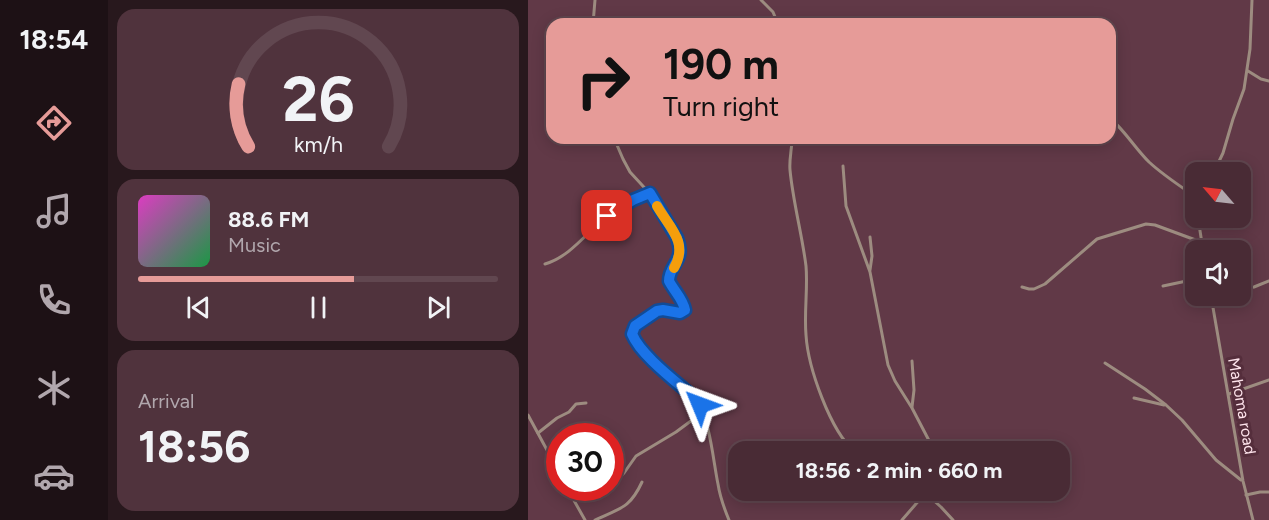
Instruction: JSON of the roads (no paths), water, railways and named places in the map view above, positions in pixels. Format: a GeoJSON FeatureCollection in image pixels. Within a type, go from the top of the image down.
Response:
{"type":"FeatureCollection","features":[{"type":"Feature","properties":{"kind":"street"},"geometry":{"type":"LineString","coordinates":[[594,18],[595,0]]}},
{"type":"Feature","properties":{"kind":"street"},"geometry":{"type":"LineString","coordinates":[[761,0],[773,12],[776,18]]}},
{"type":"Feature","properties":{"kind":"street"},"geometry":{"type":"LineString","coordinates":[[1219,162],[1248,71],[1252,0]]}},
{"type":"Feature","properties":{"kind":"street"},"geometry":{"type":"LineString","coordinates":[[1248,71],[1269,81]]}},
{"type":"Feature","properties":{"kind":"street"},"geometry":{"type":"LineString","coordinates":[[1116,123],[1148,160],[1185,190]]}},
{"type":"Feature","properties":{"kind":"street"},"geometry":{"type":"LineString","coordinates":[[617,144],[630,172],[650,193],[679,243],[678,261],[671,272],[669,281],[685,307],[685,310],[680,313],[657,311],[635,326],[632,334],[654,363],[696,399],[703,411],[719,491],[729,520]]}},
{"type":"Feature","properties":{"kind":"street"},"geometry":{"type":"LineString","coordinates":[[792,144],[790,167],[807,278],[808,349],[825,403],[846,441]]}},
{"type":"Feature","properties":{"kind":"street"},"geometry":{"type":"LineString","coordinates":[[843,165],[846,206],[870,272],[888,365],[929,441]]}},
{"type":"Feature","properties":{"kind":"street"},"geometry":{"type":"LineString","coordinates":[[545,264],[561,258],[621,206],[650,193]]}},
{"type":"Feature","properties":{"kind":"street"},"geometry":{"type":"LineString","coordinates":[[1022,287],[1034,289],[1045,284],[1096,239],[1146,224],[1155,225],[1196,240]]}},
{"type":"Feature","properties":{"kind":"street"},"geometry":{"type":"LineString","coordinates":[[870,237],[872,256],[870,272]]}},
{"type":"Feature","properties":{"kind":"street"},"geometry":{"type":"LineString","coordinates":[[1163,286],[1185,281]]}},
{"type":"Feature","properties":{"kind":"street"},"geometry":{"type":"LineString","coordinates":[[1251,288],[1269,281]]}},
{"type":"Feature","properties":{"kind":"street","name":"Mahoma road"},"geometry":{"type":"LineString","coordinates":[[1213,306],[1243,481],[1253,520]]}},
{"type":"Feature","properties":{"kind":"street"},"geometry":{"type":"LineString","coordinates":[[912,361],[914,390],[912,408]]}},
{"type":"Feature","properties":{"kind":"street"},"geometry":{"type":"LineString","coordinates":[[1105,363],[1145,388],[1166,405],[1216,460],[1243,481]]}},
{"type":"Feature","properties":{"kind":"street"},"geometry":{"type":"LineString","coordinates":[[1228,394],[1269,380]]}},
{"type":"Feature","properties":{"kind":"street"},"geometry":{"type":"LineString","coordinates":[[1134,398],[1166,405]]}},
{"type":"Feature","properties":{"kind":"street"},"geometry":{"type":"LineString","coordinates":[[538,433],[576,404],[586,403]]}},
{"type":"Feature","properties":{"kind":"street"},"geometry":{"type":"LineString","coordinates":[[624,473],[636,456],[676,432],[703,411]]}},
{"type":"Feature","properties":{"kind":"street"},"geometry":{"type":"LineString","coordinates":[[528,415],[546,448]]}},
{"type":"Feature","properties":{"kind":"street"},"geometry":{"type":"LineString","coordinates":[[596,520],[629,504],[642,482]]}},
{"type":"Feature","properties":{"kind":"street"},"geometry":{"type":"LineString","coordinates":[[1246,495],[1269,492]]}},
{"type":"Feature","properties":{"kind":"street"},"geometry":{"type":"LineString","coordinates":[[575,501],[585,520]]}},
{"type":"Feature","properties":{"kind":"street"},"geometry":{"type":"LineString","coordinates":[[902,520],[919,501]]}},
{"type":"Feature","properties":{"kind":"street"},"geometry":{"type":"LineString","coordinates":[[936,501],[954,520]]}}]}
